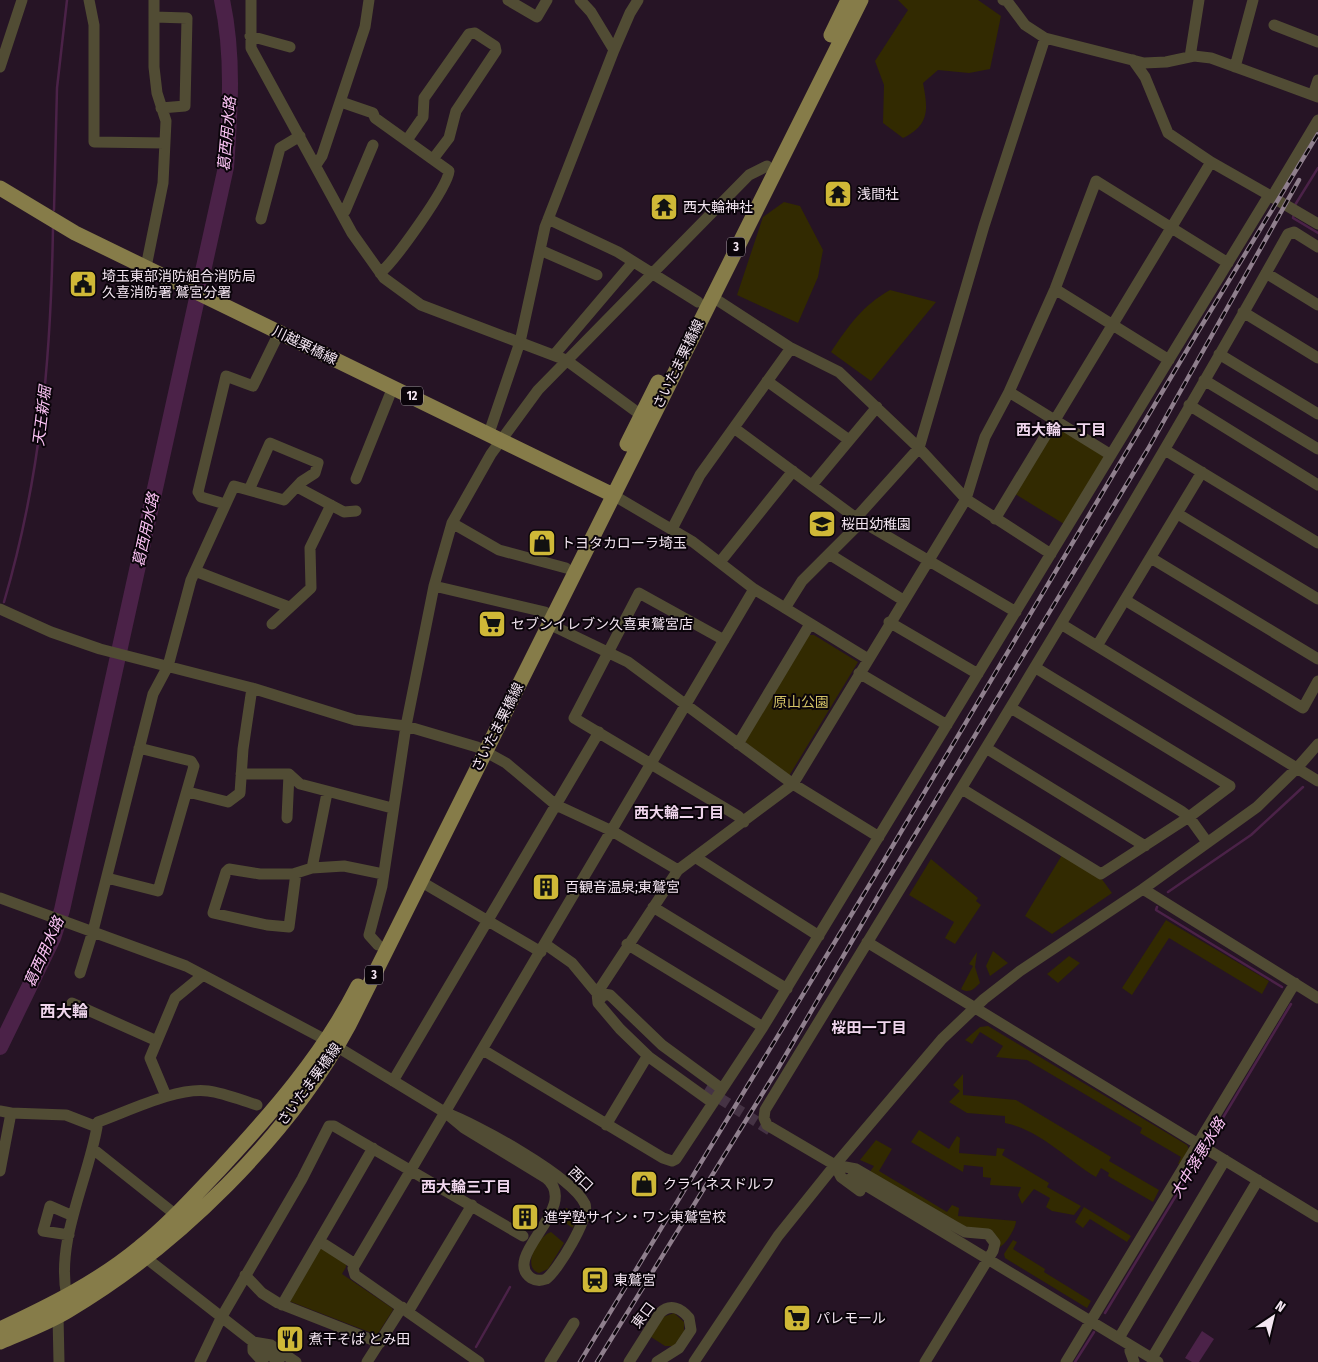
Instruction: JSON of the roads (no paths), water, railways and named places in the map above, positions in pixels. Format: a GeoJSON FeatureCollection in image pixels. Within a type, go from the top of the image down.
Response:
{"type":"FeatureCollection","features":[{"type":"Feature","properties":{"kind":"main road","name":"さいたま栗橋線"},"geometry":{"type":"LineString","coordinates":[[547,618],[566,568],[609,493],[641,415],[705,299],[848,0]]}},
{"type":"Feature","properties":{"kind":"main road","name":"さいたま栗橋線"},"geometry":{"type":"LineString","coordinates":[[0,1329],[67,1297],[143,1253],[260,1126],[331,1044],[378,945],[547,618],[705,299],[861,0]]}},
{"type":"Feature","properties":{"kind":"main road","name":"川越栗橋線"},"geometry":{"type":"LineString","coordinates":[[0,188],[50,220],[609,493]]}},
{"type":"Feature","properties":{"kind":"main road","name":"さいたま栗橋線"},"geometry":{"type":"LineString","coordinates":[[0,1342],[58,1315],[143,1253],[188,1223],[244,1166],[297,1105],[420,881],[481,748]]}},
{"type":"Feature","properties":{"kind":"street"},"geometry":{"type":"LineString","coordinates":[[0,67],[22,0]]}},
{"type":"Feature","properties":{"kind":"street"},"geometry":{"type":"LineString","coordinates":[[89,0],[94,25],[94,142],[164,143]]}},
{"type":"Feature","properties":{"kind":"street"},"geometry":{"type":"LineString","coordinates":[[146,267],[163,183],[166,121],[156,93],[154,0]]}},
{"type":"Feature","properties":{"kind":"street"},"geometry":{"type":"LineString","coordinates":[[251,0],[251,48],[342,213],[380,273],[395,288],[421,305],[566,360],[641,415]]}},
{"type":"Feature","properties":{"kind":"street"},"geometry":{"type":"LineString","coordinates":[[316,165],[322,156],[341,102],[365,27],[369,0]]}},
{"type":"Feature","properties":{"kind":"street"},"geometry":{"type":"LineString","coordinates":[[508,0],[537,18],[547,0]]}},
{"type":"Feature","properties":{"kind":"street"},"geometry":{"type":"LineString","coordinates":[[580,0],[591,12],[614,50]]}},
{"type":"Feature","properties":{"kind":"street"},"geometry":{"type":"LineString","coordinates":[[378,945],[369,934],[383,874],[406,726],[434,586],[452,523],[495,436],[520,342],[548,219],[614,50],[630,13],[638,0]]}},
{"type":"Feature","properties":{"kind":"street"},"geometry":{"type":"LineString","coordinates":[[1003,0],[1007,1],[1025,24],[1045,38],[1144,63],[1190,57],[1212,58],[1315,96],[1318,80]]}},
{"type":"Feature","properties":{"kind":"street"},"geometry":{"type":"LineString","coordinates":[[1190,57],[1200,0]]}},
{"type":"Feature","properties":{"kind":"street"},"geometry":{"type":"LineString","coordinates":[[1235,67],[1253,0]]}},
{"type":"Feature","properties":{"kind":"street"},"geometry":{"type":"LineString","coordinates":[[154,17],[187,18],[185,106],[161,108]]}},
{"type":"Feature","properties":{"kind":"street"},"geometry":{"type":"LineString","coordinates":[[1274,25],[1318,42]]}},
{"type":"Feature","properties":{"kind":"street"},"geometry":{"type":"LineString","coordinates":[[407,140],[422,121],[424,98],[469,34],[475,33],[495,46],[496,51],[456,112],[449,138],[433,159]]}},
{"type":"Feature","properties":{"kind":"street"},"geometry":{"type":"LineString","coordinates":[[250,36],[290,48]]}},
{"type":"Feature","properties":{"kind":"street"},"geometry":{"type":"LineString","coordinates":[[784,608],[802,581],[859,520],[918,448],[984,226],[1045,38]]}},
{"type":"Feature","properties":{"kind":"street"},"geometry":{"type":"LineString","coordinates":[[1133,60],[1145,77],[1168,133],[1211,162],[1318,224]]}},
{"type":"Feature","properties":{"kind":"street"},"geometry":{"type":"LineString","coordinates":[[341,102],[373,113],[375,118],[433,159],[446,169],[449,174],[414,233],[388,267],[380,273]]}},
{"type":"Feature","properties":{"kind":"street"},"geometry":{"type":"LineString","coordinates":[[483,1050],[663,1158],[672,1161],[676,1158],[763,1028],[1228,263],[1318,120]]}},
{"type":"Feature","properties":{"kind":"street"},"geometry":{"type":"LineString","coordinates":[[261,219],[280,148],[300,136]]}},
{"type":"Feature","properties":{"kind":"street"},"geometry":{"type":"LineString","coordinates":[[342,213],[345,211],[374,145]]}},
{"type":"Feature","properties":{"kind":"street"},"geometry":{"type":"LineString","coordinates":[[995,519],[1211,162]]}},
{"type":"Feature","properties":{"kind":"street"},"geometry":{"type":"LineString","coordinates":[[495,436],[566,360],[749,175],[767,166]]}},
{"type":"Feature","properties":{"kind":"street"},"geometry":{"type":"LineString","coordinates":[[713,1103],[649,1057],[602,1009],[597,993],[627,944],[678,870],[793,784],[903,600],[966,500],[985,437],[1009,392],[1055,289],[1096,181],[1228,263]]}},
{"type":"Feature","properties":{"kind":"street"},"geometry":{"type":"LineString","coordinates":[[548,219],[705,299],[790,348],[839,372],[918,448],[966,500],[1051,554]]}},
{"type":"Feature","properties":{"kind":"street"},"geometry":{"type":"LineString","coordinates":[[925,1362],[995,1248],[995,1243],[988,1234],[960,1230],[856,1169],[835,1165],[767,1125],[764,1114],[867,942],[1036,668],[1288,234],[1294,232],[1318,246]]}},
{"type":"Feature","properties":{"kind":"street"},"geometry":{"type":"LineString","coordinates":[[540,250],[597,275]]}},
{"type":"Feature","properties":{"kind":"street"},"geometry":{"type":"LineString","coordinates":[[554,355],[633,262]]}},
{"type":"Feature","properties":{"kind":"street"},"geometry":{"type":"LineString","coordinates":[[1266,273],[1318,305]]}},
{"type":"Feature","properties":{"kind":"street"},"geometry":{"type":"LineString","coordinates":[[1055,289],[1169,360]]}},
{"type":"Feature","properties":{"kind":"street"},"geometry":{"type":"LineString","coordinates":[[1243,312],[1318,358]]}},
{"type":"Feature","properties":{"kind":"street"},"geometry":{"type":"LineString","coordinates":[[225,504],[201,497],[198,492],[226,376],[253,386],[279,333]]}},
{"type":"Feature","properties":{"kind":"street"},"geometry":{"type":"LineString","coordinates":[[672,529],[700,475],[790,348]]}},
{"type":"Feature","properties":{"kind":"street"},"geometry":{"type":"LineString","coordinates":[[1219,354],[1318,414]]}},
{"type":"Feature","properties":{"kind":"street"},"geometry":{"type":"LineString","coordinates":[[767,380],[849,440]]}},
{"type":"Feature","properties":{"kind":"street"},"geometry":{"type":"LineString","coordinates":[[1204,380],[1318,449]]}},
{"type":"Feature","properties":{"kind":"street"},"geometry":{"type":"LineString","coordinates":[[356,479],[393,387]]}},
{"type":"Feature","properties":{"kind":"street"},"geometry":{"type":"LineString","coordinates":[[1009,392],[1111,455]]}},
{"type":"Feature","properties":{"kind":"street"},"geometry":{"type":"LineString","coordinates":[[1189,405],[1318,485]]}},
{"type":"Feature","properties":{"kind":"street"},"geometry":{"type":"LineString","coordinates":[[812,485],[877,407]]}},
{"type":"Feature","properties":{"kind":"street"},"geometry":{"type":"LineString","coordinates":[[734,428],[859,520],[1016,612]]}},
{"type":"Feature","properties":{"kind":"street"},"geometry":{"type":"LineString","coordinates":[[80,973],[94,931],[138,748],[153,694],[168,666],[195,571],[225,504],[234,486],[284,500],[301,482],[315,473],[318,462],[270,443],[249,490]]}},
{"type":"Feature","properties":{"kind":"street"},"geometry":{"type":"LineString","coordinates":[[1164,450],[1318,543]]}},
{"type":"Feature","properties":{"kind":"street"},"geometry":{"type":"LineString","coordinates":[[720,562],[793,471]]}},
{"type":"Feature","properties":{"kind":"street"},"geometry":{"type":"LineString","coordinates":[[1097,646],[1202,472]]}},
{"type":"Feature","properties":{"kind":"street"},"geometry":{"type":"LineString","coordinates":[[297,488],[344,512],[356,511]]}},
{"type":"Feature","properties":{"kind":"street"},"geometry":{"type":"LineString","coordinates":[[609,493],[672,529],[720,562],[754,589],[868,659]]}},
{"type":"Feature","properties":{"kind":"street"},"geometry":{"type":"LineString","coordinates":[[272,624],[289,606],[311,588],[310,548],[331,505]]}},
{"type":"Feature","properties":{"kind":"street"},"geometry":{"type":"LineString","coordinates":[[1178,514],[1318,599]]}},
{"type":"Feature","properties":{"kind":"street"},"geometry":{"type":"LineString","coordinates":[[452,523],[499,550],[566,568]]}},
{"type":"Feature","properties":{"kind":"street"},"geometry":{"type":"LineString","coordinates":[[829,554],[903,600]]}},
{"type":"Feature","properties":{"kind":"street"},"geometry":{"type":"LineString","coordinates":[[1151,558],[1318,659]]}},
{"type":"Feature","properties":{"kind":"street"},"geometry":{"type":"LineString","coordinates":[[195,571],[289,606]]}},
{"type":"Feature","properties":{"kind":"street"},"geometry":{"type":"LineString","coordinates":[[434,586],[547,618],[628,662],[793,784],[879,837]]}},
{"type":"Feature","properties":{"kind":"street"},"geometry":{"type":"LineString","coordinates":[[479,1362],[356,1275],[353,1271],[355,1264],[754,589]]}},
{"type":"Feature","properties":{"kind":"street"},"geometry":{"type":"LineString","coordinates":[[724,640],[639,592],[574,718],[738,816],[744,822]]}},
{"type":"Feature","properties":{"kind":"street"},"geometry":{"type":"LineString","coordinates":[[1125,600],[1303,708],[1318,681]]}},
{"type":"Feature","properties":{"kind":"street"},"geometry":{"type":"LineString","coordinates":[[0,609],[76,642],[252,688],[356,720],[406,726],[481,748],[506,763],[556,805],[612,831],[678,870]]}},
{"type":"Feature","properties":{"kind":"street"},"geometry":{"type":"LineString","coordinates":[[890,622],[978,674]]}},
{"type":"Feature","properties":{"kind":"street"},"geometry":{"type":"LineString","coordinates":[[738,744],[810,624]]}},
{"type":"Feature","properties":{"kind":"street"},"geometry":{"type":"LineString","coordinates":[[1061,624],[1318,780]]}},
{"type":"Feature","properties":{"kind":"street"},"geometry":{"type":"LineString","coordinates":[[962,789],[1101,874],[1189,817],[1230,786],[1036,668]]}},
{"type":"Feature","properties":{"kind":"street"},"geometry":{"type":"LineString","coordinates":[[859,673],[947,725]]}},
{"type":"Feature","properties":{"kind":"street"},"geometry":{"type":"LineString","coordinates":[[188,792],[228,802],[240,793],[252,688]]}},
{"type":"Feature","properties":{"kind":"street"},"geometry":{"type":"LineString","coordinates":[[1011,708],[1189,817],[1207,842]]}},
{"type":"Feature","properties":{"kind":"street"},"geometry":{"type":"LineString","coordinates":[[393,1082],[599,732]]}},
{"type":"Feature","properties":{"kind":"street"},"geometry":{"type":"LineString","coordinates":[[694,1362],[778,1236],[835,1165],[942,1039],[974,1008],[1020,971],[1257,807],[1297,768],[1318,744]]}},
{"type":"Feature","properties":{"kind":"street"},"geometry":{"type":"LineString","coordinates":[[107,878],[158,891],[188,792],[194,766],[193,762],[138,748]]}},
{"type":"Feature","properties":{"kind":"street"},"geometry":{"type":"LineString","coordinates":[[986,748],[1145,846]]}},
{"type":"Feature","properties":{"kind":"street"},"geometry":{"type":"LineString","coordinates":[[241,774],[290,774],[300,784],[327,793],[392,808]]}},
{"type":"Feature","properties":{"kind":"street"},"geometry":{"type":"LineString","coordinates":[[287,818],[290,774]]}},
{"type":"Feature","properties":{"kind":"street"},"geometry":{"type":"LineString","coordinates":[[312,868],[327,793]]}},
{"type":"Feature","properties":{"kind":"street"},"geometry":{"type":"LineString","coordinates":[[695,857],[819,936]]}},
{"type":"Feature","properties":{"kind":"street"},"geometry":{"type":"LineString","coordinates":[[296,873],[289,927],[267,925],[214,913],[226,872],[229,869],[260,874],[296,873],[312,868],[344,866],[383,874]]}},
{"type":"Feature","properties":{"kind":"street"},"geometry":{"type":"LineString","coordinates":[[420,881],[488,920],[572,963],[597,993],[649,1047],[705,1089]]}},
{"type":"Feature","properties":{"kind":"street"},"geometry":{"type":"LineString","coordinates":[[1142,888],[1318,998]]}},
{"type":"Feature","properties":{"kind":"street"},"geometry":{"type":"LineString","coordinates":[[0,898],[186,966],[331,1044],[446,1113]]}},
{"type":"Feature","properties":{"kind":"street"},"geometry":{"type":"LineString","coordinates":[[653,907],[787,989]]}},
{"type":"Feature","properties":{"kind":"street"},"geometry":{"type":"LineString","coordinates":[[867,942],[1318,1217]]}},
{"type":"Feature","properties":{"kind":"street"},"geometry":{"type":"LineString","coordinates":[[627,944],[763,1028]]}},
{"type":"Feature","properties":{"kind":"street"},"geometry":{"type":"LineString","coordinates":[[166,1096],[150,1058],[175,998],[203,975]]}},
{"type":"Feature","properties":{"kind":"street"},"geometry":{"type":"LineString","coordinates":[[1066,1362],[1203,1146],[1295,983]]}},
{"type":"Feature","properties":{"kind":"street"},"geometry":{"type":"LineString","coordinates":[[597,993],[610,995],[662,1045],[722,1089]]}},
{"type":"Feature","properties":{"kind":"street"},"geometry":{"type":"LineString","coordinates":[[72,1003],[157,1041]]}},
{"type":"Feature","properties":{"kind":"street"},"geometry":{"type":"LineString","coordinates":[[606,1124],[649,1057]]}},
{"type":"Feature","properties":{"kind":"street"},"geometry":{"type":"LineString","coordinates":[[94,1126],[98,1122],[166,1096],[208,1091],[257,1105]]}},
{"type":"Feature","properties":{"kind":"street"},"geometry":{"type":"LineString","coordinates":[[0,1171],[6,1112],[66,1116],[97,1127],[93,1149],[69,1235],[65,1288],[67,1297]]}},
{"type":"Feature","properties":{"kind":"street","name":"西口"},"geometry":{"type":"LineString","coordinates":[[446,1113],[468,1121],[558,1176],[585,1204],[586,1213],[582,1225],[554,1271],[545,1279],[540,1281],[530,1277],[524,1269],[524,1263],[530,1248],[546,1223],[556,1200],[553,1185],[546,1178],[464,1128],[446,1113]]}},
{"type":"Feature","properties":{"kind":"street"},"geometry":{"type":"LineString","coordinates":[[200,1362],[221,1318],[302,1179],[328,1126],[334,1126],[412,1170],[523,1236]]}},
{"type":"Feature","properties":{"kind":"street"},"geometry":{"type":"LineString","coordinates":[[282,1305],[373,1148]]}},
{"type":"Feature","properties":{"kind":"street"},"geometry":{"type":"LineString","coordinates":[[93,1149],[176,1215]]}},
{"type":"Feature","properties":{"kind":"street"},"geometry":{"type":"LineString","coordinates":[[1119,1338],[1225,1160]]}},
{"type":"Feature","properties":{"kind":"street"},"geometry":{"type":"LineString","coordinates":[[835,1165],[847,1183],[977,1259],[989,1258]]}},
{"type":"Feature","properties":{"kind":"street"},"geometry":{"type":"LineString","coordinates":[[852,1177],[1155,1360],[1258,1180]]}},
{"type":"Feature","properties":{"kind":"street"},"geometry":{"type":"LineString","coordinates":[[69,1235],[43,1231],[50,1206],[73,1216]]}},
{"type":"Feature","properties":{"kind":"street"},"geometry":{"type":"LineString","coordinates":[[367,1362],[406,1310],[472,1206]]}},
{"type":"Feature","properties":{"kind":"street"},"geometry":{"type":"LineString","coordinates":[[319,1241],[355,1264]]}},
{"type":"Feature","properties":{"kind":"street"},"geometry":{"type":"LineString","coordinates":[[143,1253],[221,1318],[279,1362]]}},
{"type":"Feature","properties":{"kind":"street"},"geometry":{"type":"LineString","coordinates":[[245,1275],[262,1293],[282,1305],[380,1343]]}},
{"type":"Feature","properties":{"kind":"street","name":"東口"},"geometry":{"type":"LineString","coordinates":[[630,1362],[660,1313],[668,1308],[676,1308],[688,1318],[691,1330],[679,1348],[656,1362]]}},
{"type":"Feature","properties":{"kind":"street"},"geometry":{"type":"LineString","coordinates":[[58,1315],[59,1362]]}},
{"type":"Feature","properties":{"kind":"street"},"geometry":{"type":"LineString","coordinates":[[550,1362],[574,1323]]}},
{"type":"Feature","properties":{"kind":"street"},"geometry":{"type":"LineString","coordinates":[[253,1342],[253,1351],[263,1362]]}},
{"type":"Feature","properties":{"kind":"street"},"geometry":{"type":"LineString","coordinates":[[253,1342],[271,1345],[296,1362]]}},
{"type":"Feature","properties":{"kind":"street"},"geometry":{"type":"LineString","coordinates":[[1130,1345],[1134,1362]]}},
{"type":"Feature","properties":{"kind":"waterway","name":"天王新堀"},"geometry":{"type":"LineString","coordinates":[[54,210],[57,88],[67,0]]}},
{"type":"Feature","properties":{"kind":"waterway","name":"葛西用水路"},"geometry":{"type":"LineString","coordinates":[[0,1047],[53,938],[62,910],[226,167],[230,104],[230,62],[222,0]]}},
{"type":"Feature","properties":{"kind":"waterway","name":"大中落悪水路"},"geometry":{"type":"LineString","coordinates":[[1295,205],[1318,168]]}},
{"type":"Feature","properties":{"kind":"waterway","name":"大中落悪水路"},"geometry":{"type":"LineString","coordinates":[[1294,213],[1293,218],[1318,233]]}},
{"type":"Feature","properties":{"kind":"waterway","name":"天王新堀"},"geometry":{"type":"LineString","coordinates":[[4,602],[27,509],[42,416],[50,323],[53,227]]}},
{"type":"Feature","properties":{"kind":"waterway","name":"大中落悪水路"},"geometry":{"type":"LineString","coordinates":[[1168,892],[1251,835],[1303,787]]}},
{"type":"Feature","properties":{"kind":"waterway","name":"大中落悪水路"},"geometry":{"type":"LineString","coordinates":[[1157,907],[1156,910],[1282,987]]}},
{"type":"Feature","properties":{"kind":"waterway","name":"大中落悪水路"},"geometry":{"type":"LineString","coordinates":[[1206,1146],[1291,1004]]}},
{"type":"Feature","properties":{"kind":"waterway","name":"大中落悪水路"},"geometry":{"type":"LineString","coordinates":[[1105,1313],[1203,1151]]}},
{"type":"Feature","properties":{"kind":"waterway"},"geometry":{"type":"LineString","coordinates":[[476,1347],[510,1287]]}},
{"type":"Feature","properties":{"kind":"waterway","name":"大中落悪水路"},"geometry":{"type":"LineString","coordinates":[[1075,1362],[1094,1332]]}},
{"type":"Feature","properties":{"kind":"tunnel"},"geometry":{"type":"LineString","coordinates":[[705,1089],[773,1132]]}},
{"type":"Feature","properties":{"kind":"railway"},"geometry":{"type":"LineString","coordinates":[[580,1362],[873,879],[1199,330],[1318,134]]}},
{"type":"Feature","properties":{"kind":"railway"},"geometry":{"type":"LineString","coordinates":[[597,1362],[777,1070],[884,886],[1148,449],[1299,180]]}},
{"type":"Feature","properties":{"kind":"place","name":"浅間社"},"geometry":{"type":"Point","coordinates":[838,194]}},
{"type":"Feature","properties":{"kind":"place","name":"西大輪神社"},"geometry":{"type":"Point","coordinates":[664,207]}},
{"type":"Feature","properties":{"kind":"place","name":"埼玉東部消防組合消防局 久喜消防署 鷲宮分署"},"geometry":{"type":"Point","coordinates":[83,284]}},
{"type":"Feature","properties":{"kind":"place","name":"桜田幼稚園"},"geometry":{"type":"Point","coordinates":[822,524]}},
{"type":"Feature","properties":{"kind":"place","name":"トヨタカローラ埼玉"},"geometry":{"type":"Point","coordinates":[542,543]}},
{"type":"Feature","properties":{"kind":"place","name":"セブンイレブン久喜東鷲宮店"},"geometry":{"type":"Point","coordinates":[492,624]}},
{"type":"Feature","properties":{"kind":"place","name":"百観音温泉;東鷲宮"},"geometry":{"type":"Point","coordinates":[546,887]}},
{"type":"Feature","properties":{"kind":"place","name":"クライネスドルフ"},"geometry":{"type":"Point","coordinates":[644,1184]}},
{"type":"Feature","properties":{"kind":"place","name":"進学塾サイン・ワン東鷲宮校"},"geometry":{"type":"Point","coordinates":[525,1217]}},
{"type":"Feature","properties":{"kind":"place","name":"東鷲宮"},"geometry":{"type":"Point","coordinates":[595,1280]}},
{"type":"Feature","properties":{"kind":"place","name":"パレモール"},"geometry":{"type":"Point","coordinates":[797,1318]}},
{"type":"Feature","properties":{"kind":"place","name":"煮干そば とみ田"},"geometry":{"type":"Point","coordinates":[290,1339]}},
{"type":"Feature","properties":{"kind":"district","name":"西大輪一丁目"},"geometry":{"type":"Point","coordinates":[1061,430]}},
{"type":"Feature","properties":{"kind":"district","name":"西大輪二丁目"},"geometry":{"type":"Point","coordinates":[679,813]}},
{"type":"Feature","properties":{"kind":"district","name":"西大輪"},"geometry":{"type":"Point","coordinates":[64,1011]}},
{"type":"Feature","properties":{"kind":"district","name":"桜田一丁目"},"geometry":{"type":"Point","coordinates":[869,1028]}},
{"type":"Feature","properties":{"kind":"district","name":"西大輪三丁目"},"geometry":{"type":"Point","coordinates":[466,1187]}},
{"type":"Feature","properties":{"kind":"park label","name":"原山公園"},"geometry":{"type":"Point","coordinates":[801,702]}}]}
